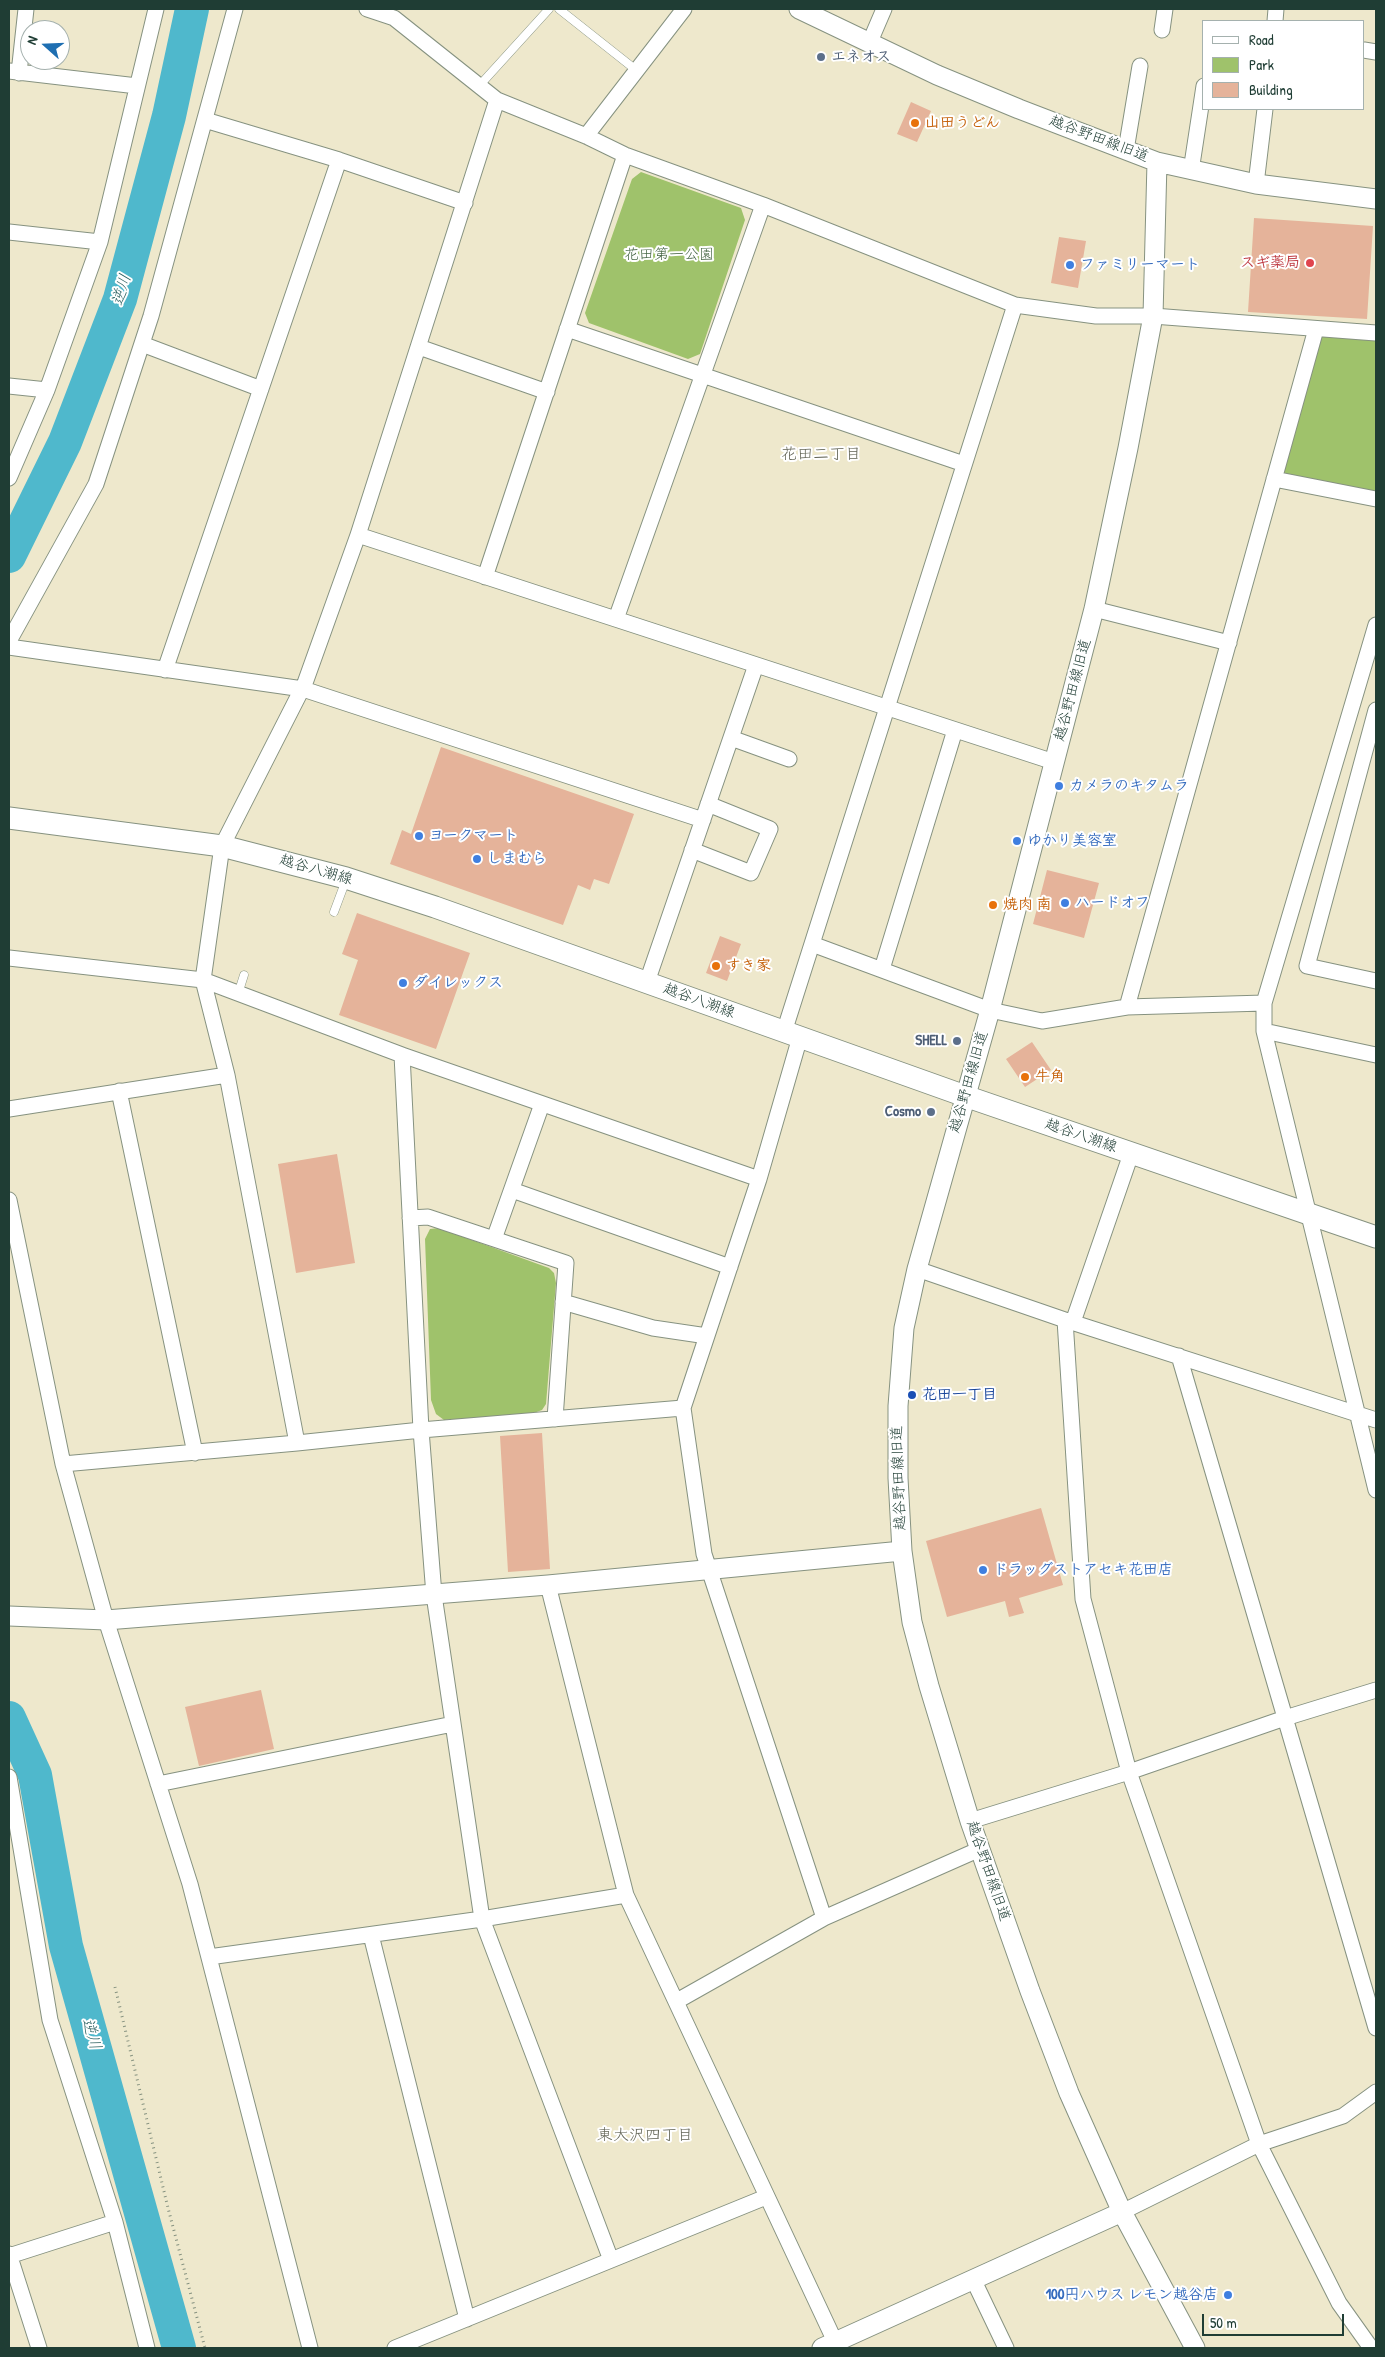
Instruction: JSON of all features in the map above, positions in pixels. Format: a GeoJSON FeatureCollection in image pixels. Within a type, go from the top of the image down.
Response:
{"type":"FeatureCollection","features":[{"type":"Feature","properties":{"kind":"main road","name":"越谷八潮線"},"geometry":{"type":"LineString","coordinates":[[9,818],[222,846],[346,878],[647,982],[964,1096],[1376,1237]]}},
{"type":"Feature","properties":{"kind":"street"},"geometry":{"type":"LineString","coordinates":[[26,9],[14,72],[137,86]]}},
{"type":"Feature","properties":{"kind":"street"},"geometry":{"type":"LineString","coordinates":[[9,478],[12,460],[47,390],[100,242],[156,9]]}},
{"type":"Feature","properties":{"kind":"street"},"geometry":{"type":"LineString","coordinates":[[9,642],[96,484],[142,344],[235,9]]}},
{"type":"Feature","properties":{"kind":"street"},"geometry":{"type":"LineString","coordinates":[[367,9],[394,18],[497,100],[586,136],[625,156],[763,206],[1015,305],[1096,316],[1152,316],[1376,333]]}},
{"type":"Feature","properties":{"kind":"street"},"geometry":{"type":"LineString","coordinates":[[586,136],[684,9]]}},
{"type":"Feature","properties":{"kind":"street","name":"越谷野田線旧道"},"geometry":{"type":"LineString","coordinates":[[799,9],[869,44],[1010,106],[1157,162],[1156,245],[1152,316],[1128,448],[1094,609],[990,1010],[964,1096],[917,1269],[904,1328],[898,1406],[898,1478],[902,1551],[912,1622],[929,1686],[970,1821],[1030,1991],[1066,2084],[1122,2212],[1195,2348]]}},
{"type":"Feature","properties":{"kind":"street"},"geometry":{"type":"LineString","coordinates":[[869,44],[884,9]]}},
{"type":"Feature","properties":{"kind":"street"},"geometry":{"type":"LineString","coordinates":[[1162,30],[1166,9]]}},
{"type":"Feature","properties":{"kind":"street"},"geometry":{"type":"LineString","coordinates":[[1126,150],[1140,66]]}},
{"type":"Feature","properties":{"kind":"street"},"geometry":{"type":"LineString","coordinates":[[1191,171],[1202,99]]}},
{"type":"Feature","properties":{"kind":"street"},"geometry":{"type":"LineString","coordinates":[[297,1444],[227,1075],[203,980],[222,846],[302,689],[358,535],[420,347],[497,100]]}},
{"type":"Feature","properties":{"kind":"street"},"geometry":{"type":"LineString","coordinates":[[1256,184],[1265,110]]}},
{"type":"Feature","properties":{"kind":"street"},"geometry":{"type":"LineString","coordinates":[[205,120],[339,160],[465,203]]}},
{"type":"Feature","properties":{"kind":"street"},"geometry":{"type":"LineString","coordinates":[[485,577],[625,156]]}},
{"type":"Feature","properties":{"kind":"street"},"geometry":{"type":"LineString","coordinates":[[166,670],[339,160]]}},
{"type":"Feature","properties":{"kind":"street"},"geometry":{"type":"LineString","coordinates":[[1157,162],[1256,184],[1376,199]]}},
{"type":"Feature","properties":{"kind":"street"},"geometry":{"type":"LineString","coordinates":[[616,620],[763,206]]}},
{"type":"Feature","properties":{"kind":"street"},"geometry":{"type":"LineString","coordinates":[[9,232],[100,242]]}},
{"type":"Feature","properties":{"kind":"street"},"geometry":{"type":"LineString","coordinates":[[824,1918],[704,1554],[683,1408],[759,1178],[812,944],[1015,305]]}},
{"type":"Feature","properties":{"kind":"street"},"geometry":{"type":"LineString","coordinates":[[568,329],[964,464]]}},
{"type":"Feature","properties":{"kind":"street"},"geometry":{"type":"LineString","coordinates":[[1127,1006],[1316,329]]}},
{"type":"Feature","properties":{"kind":"street"},"geometry":{"type":"LineString","coordinates":[[142,344],[261,389]]}},
{"type":"Feature","properties":{"kind":"street"},"geometry":{"type":"LineString","coordinates":[[420,347],[546,392]]}},
{"type":"Feature","properties":{"kind":"street"},"geometry":{"type":"LineString","coordinates":[[9,386],[47,390]]}},
{"type":"Feature","properties":{"kind":"street"},"geometry":{"type":"LineString","coordinates":[[1274,479],[1376,499]]}},
{"type":"Feature","properties":{"kind":"street"},"geometry":{"type":"LineString","coordinates":[[358,535],[1054,762]]}},
{"type":"Feature","properties":{"kind":"street"},"geometry":{"type":"LineString","coordinates":[[1094,609],[1229,643]]}},
{"type":"Feature","properties":{"kind":"street"},"geometry":{"type":"LineString","coordinates":[[1376,625],[1264,1003],[1264,1031],[1376,1490]]}},
{"type":"Feature","properties":{"kind":"street"},"geometry":{"type":"LineString","coordinates":[[9,648],[302,689],[703,820]]}},
{"type":"Feature","properties":{"kind":"street"},"geometry":{"type":"LineString","coordinates":[[647,982],[756,665]]}},
{"type":"Feature","properties":{"kind":"street"},"geometry":{"type":"LineString","coordinates":[[1376,710],[1307,966],[1376,982]]}},
{"type":"Feature","properties":{"kind":"street"},"geometry":{"type":"LineString","coordinates":[[882,969],[955,730]]}},
{"type":"Feature","properties":{"kind":"street"},"geometry":{"type":"LineString","coordinates":[[731,738],[790,759]]}},
{"type":"Feature","properties":{"kind":"street"},"geometry":{"type":"LineString","coordinates":[[692,850],[751,873],[770,829],[708,804]]}},
{"type":"Feature","properties":{"kind":"street"},"geometry":{"type":"LineString","coordinates":[[812,944],[990,1010],[1042,1021],[1127,1006],[1264,1003]]}},
{"type":"Feature","properties":{"kind":"street"},"geometry":{"type":"LineString","coordinates":[[9,958],[203,980],[402,1055],[759,1178]]}},
{"type":"Feature","properties":{"kind":"street"},"geometry":{"type":"LineString","coordinates":[[1264,1031],[1376,1055]]}},
{"type":"Feature","properties":{"kind":"street"},"geometry":{"type":"LineString","coordinates":[[402,1055],[421,1430],[434,1595],[482,1919],[611,2260]]}},
{"type":"Feature","properties":{"kind":"street"},"geometry":{"type":"LineString","coordinates":[[9,1109],[227,1075]]}},
{"type":"Feature","properties":{"kind":"street"},"geometry":{"type":"LineString","coordinates":[[120,1091],[195,1452]]}},
{"type":"Feature","properties":{"kind":"street"},"geometry":{"type":"LineString","coordinates":[[494,1239],[542,1104]]}},
{"type":"Feature","properties":{"kind":"street"},"geometry":{"type":"LineString","coordinates":[[1131,1154],[1069,1321],[1083,1599],[1129,1772],[1259,2144],[1339,2303],[1371,2348]]}},
{"type":"Feature","properties":{"kind":"street"},"geometry":{"type":"LineString","coordinates":[[512,1190],[730,1267]]}},
{"type":"Feature","properties":{"kind":"street"},"geometry":{"type":"LineString","coordinates":[[9,1200],[63,1464],[106,1620],[190,1884],[310,2348]]}},
{"type":"Feature","properties":{"kind":"street"},"geometry":{"type":"LineString","coordinates":[[410,1218],[428,1217],[566,1263],[555,1419]]}},
{"type":"Feature","properties":{"kind":"street"},"geometry":{"type":"LineString","coordinates":[[917,1269],[1069,1321],[1376,1420]]}},
{"type":"Feature","properties":{"kind":"street"},"geometry":{"type":"LineString","coordinates":[[563,1302],[653,1328],[707,1336]]}},
{"type":"Feature","properties":{"kind":"street"},"geometry":{"type":"LineString","coordinates":[[1179,1356],[1376,2028]]}},
{"type":"Feature","properties":{"kind":"street"},"geometry":{"type":"LineString","coordinates":[[63,1464],[297,1444],[421,1430],[683,1408]]}},
{"type":"Feature","properties":{"kind":"street"},"geometry":{"type":"LineString","coordinates":[[9,1616],[106,1620],[434,1595],[710,1571],[902,1551]]}},
{"type":"Feature","properties":{"kind":"street"},"geometry":{"type":"LineString","coordinates":[[548,1585],[626,1895],[677,2001],[832,2346],[973,2279],[1122,2212],[1259,2144],[1343,2116],[1376,2092]]}},
{"type":"Feature","properties":{"kind":"street"},"geometry":{"type":"LineString","coordinates":[[970,1821],[1129,1772],[1285,1718],[1376,1690]]}},
{"type":"Feature","properties":{"kind":"street"},"geometry":{"type":"LineString","coordinates":[[158,1784],[453,1724]]}},
{"type":"Feature","properties":{"kind":"street"},"geometry":{"type":"LineString","coordinates":[[9,1777],[16,1864],[50,2020],[115,2222],[147,2348]]}},
{"type":"Feature","properties":{"kind":"street"},"geometry":{"type":"LineString","coordinates":[[677,2001],[824,1918],[980,1849]]}},
{"type":"Feature","properties":{"kind":"street"},"geometry":{"type":"LineString","coordinates":[[209,1957],[482,1919],[626,1895]]}},
{"type":"Feature","properties":{"kind":"street"},"geometry":{"type":"LineString","coordinates":[[371,1935],[467,2319]]}},
{"type":"Feature","properties":{"kind":"street"},"geometry":{"type":"LineString","coordinates":[[395,2348],[766,2197]]}},
{"type":"Feature","properties":{"kind":"street"},"geometry":{"type":"LineString","coordinates":[[39,2348],[9,2255],[115,2222]]}},
{"type":"Feature","properties":{"kind":"street"},"geometry":{"type":"LineString","coordinates":[[973,2279],[1006,2348]]}},
{"type":"Feature","properties":{"kind":"lane"},"geometry":{"type":"LineString","coordinates":[[479,86],[549,9]]}},
{"type":"Feature","properties":{"kind":"lane"},"geometry":{"type":"LineString","coordinates":[[559,9],[636,70]]}},
{"type":"Feature","properties":{"kind":"lane"},"geometry":{"type":"LineString","coordinates":[[334,912],[346,878]]}},
{"type":"Feature","properties":{"kind":"lane"},"geometry":{"type":"LineString","coordinates":[[238,994],[244,976]]}},
{"type":"Feature","properties":{"kind":"path"},"geometry":{"type":"LineString","coordinates":[[115,1987],[168,2208],[205,2348]]}},
{"type":"Feature","properties":{"kind":"green space","name":"花田第一公園"},"geometry":{"type":"Polygon","coordinates":[[[641,172],[741,208],[745,220],[700,354],[688,359],[589,323],[585,313],[632,179],[641,172]]]}},
{"type":"Feature","properties":{"kind":"green space"},"geometry":{"type":"Polygon","coordinates":[[[1316,329],[1376,333],[1376,499],[1274,479],[1316,329]]]}},
{"type":"Feature","properties":{"kind":"green space"},"geometry":{"type":"Polygon","coordinates":[[[439,1228],[549,1268],[554,1273],[556,1283],[546,1404],[542,1410],[531,1414],[444,1420],[436,1414],[431,1400],[425,1239],[430,1229],[439,1228]]]}},
{"type":"Feature","properties":{"kind":"building"},"geometry":{"type":"Polygon","coordinates":[[[911,102],[931,111],[917,142],[897,134],[911,102]]]}},
{"type":"Feature","properties":{"kind":"building"},"geometry":{"type":"Polygon","coordinates":[[[1254,218],[1373,226],[1367,319],[1248,312],[1254,218]]]}},
{"type":"Feature","properties":{"kind":"building"},"geometry":{"type":"Polygon","coordinates":[[[1059,237],[1086,241],[1078,288],[1051,283],[1059,237]]]}},
{"type":"Feature","properties":{"kind":"building"},"geometry":{"type":"Polygon","coordinates":[[[441,747],[634,814],[609,884],[594,879],[590,890],[578,885],[563,925],[390,864],[402,830],[411,834],[441,747]]]}},
{"type":"Feature","properties":{"kind":"building"},"geometry":{"type":"Polygon","coordinates":[[[1047,870],[1099,883],[1084,938],[1033,924],[1047,870]]]}},
{"type":"Feature","properties":{"kind":"building"},"geometry":{"type":"Polygon","coordinates":[[[357,913],[470,953],[436,1049],[339,1015],[358,960],[342,954],[357,913]]]}},
{"type":"Feature","properties":{"kind":"building"},"geometry":{"type":"Polygon","coordinates":[[[720,936],[741,944],[727,981],[706,973],[720,936]]]}},
{"type":"Feature","properties":{"kind":"building"},"geometry":{"type":"Polygon","coordinates":[[[1032,1042],[1051,1070],[1025,1087],[1006,1059],[1032,1042]]]}},
{"type":"Feature","properties":{"kind":"building"},"geometry":{"type":"Polygon","coordinates":[[[337,1154],[355,1263],[296,1273],[278,1164],[337,1154]]]}},
{"type":"Feature","properties":{"kind":"building"},"geometry":{"type":"Polygon","coordinates":[[[542,1433],[550,1569],[508,1572],[500,1436],[542,1433]]]}},
{"type":"Feature","properties":{"kind":"building"},"geometry":{"type":"Polygon","coordinates":[[[1041,1508],[1063,1585],[1019,1598],[1024,1613],[1009,1617],[1005,1601],[947,1617],[926,1541],[1041,1508]]]}},
{"type":"Feature","properties":{"kind":"building"},"geometry":{"type":"Polygon","coordinates":[[[261,1690],[274,1749],[199,1766],[185,1707],[261,1690]]]}},
{"type":"Feature","properties":{"kind":"waterway","name":"逆川"},"geometry":{"type":"LineString","coordinates":[[9,556],[65,442],[120,299],[169,116],[192,9]]}},
{"type":"Feature","properties":{"kind":"waterway","name":"逆川"},"geometry":{"type":"LineString","coordinates":[[9,1718],[35,1775],[66,1946],[179,2348]]}},
{"type":"Feature","properties":{"kind":"place","name":"エネオス"},"geometry":{"type":"Point","coordinates":[821,57]}},
{"type":"Feature","properties":{"kind":"place","name":"山田うどん"},"geometry":{"type":"Point","coordinates":[915,123]}},
{"type":"Feature","properties":{"kind":"place","name":"スギ薬局"},"geometry":{"type":"Point","coordinates":[1310,263]}},
{"type":"Feature","properties":{"kind":"place","name":"ファミリーマート"},"geometry":{"type":"Point","coordinates":[1070,265]}},
{"type":"Feature","properties":{"kind":"place","name":"カメラのキタムラ"},"geometry":{"type":"Point","coordinates":[1059,786]}},
{"type":"Feature","properties":{"kind":"place","name":"ヨークマート"},"geometry":{"type":"Point","coordinates":[419,836]}},
{"type":"Feature","properties":{"kind":"place","name":"ゆかり美容室"},"geometry":{"type":"Point","coordinates":[1017,841]}},
{"type":"Feature","properties":{"kind":"place","name":"しまむら"},"geometry":{"type":"Point","coordinates":[477,859]}},
{"type":"Feature","properties":{"kind":"place","name":"ハードオフ"},"geometry":{"type":"Point","coordinates":[1065,903]}},
{"type":"Feature","properties":{"kind":"place","name":"焼肉 南"},"geometry":{"type":"Point","coordinates":[993,905]}},
{"type":"Feature","properties":{"kind":"place","name":"すき家"},"geometry":{"type":"Point","coordinates":[716,966]}},
{"type":"Feature","properties":{"kind":"place","name":"ダイレックス"},"geometry":{"type":"Point","coordinates":[403,983]}},
{"type":"Feature","properties":{"kind":"place","name":"SHELL"},"geometry":{"type":"Point","coordinates":[957,1041]}},
{"type":"Feature","properties":{"kind":"place","name":"牛角"},"geometry":{"type":"Point","coordinates":[1025,1077]}},
{"type":"Feature","properties":{"kind":"place","name":"Cosmo"},"geometry":{"type":"Point","coordinates":[931,1112]}},
{"type":"Feature","properties":{"kind":"place","name":"花田一丁目"},"geometry":{"type":"Point","coordinates":[912,1395]}},
{"type":"Feature","properties":{"kind":"place","name":"ドラッグストアセキ花田店"},"geometry":{"type":"Point","coordinates":[983,1570]}},
{"type":"Feature","properties":{"kind":"place","name":"100円ハウス レモン越谷店"},"geometry":{"type":"Point","coordinates":[1228,2295]}},
{"type":"Feature","properties":{"kind":"district","name":"花田二丁目"},"geometry":{"type":"Point","coordinates":[821,455]}},
{"type":"Feature","properties":{"kind":"district","name":"東大沢四丁目"},"geometry":{"type":"Point","coordinates":[645,2136]}}]}
